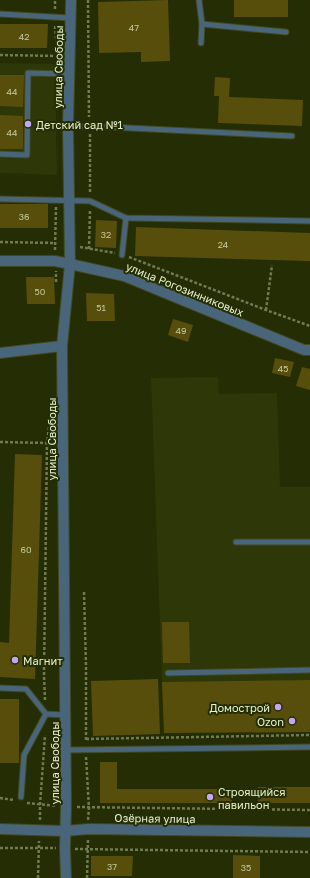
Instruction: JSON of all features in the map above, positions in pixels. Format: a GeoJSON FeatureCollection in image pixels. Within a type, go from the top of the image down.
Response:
{"type":"FeatureCollection","features":[{"type":"Feature","properties":{"kind":"street","name":"улица Свободы"},"geometry":{"type":"LineString","coordinates":[[66,878],[62,346],[70,264],[68,127],[71,0]]}},
{"type":"Feature","properties":{"kind":"street","name":"улица Рогозинниковых"},"geometry":{"type":"LineString","coordinates":[[0,261],[55,262],[124,276],[304,350],[310,350]]}},
{"type":"Feature","properties":{"kind":"street"},"geometry":{"type":"LineString","coordinates":[[0,352],[62,346]]}},
{"type":"Feature","properties":{"kind":"street","name":"Озёрная улица"},"geometry":{"type":"LineString","coordinates":[[0,829],[65,831],[88,829],[310,832]]}},
{"type":"Feature","properties":{"kind":"lane"},"geometry":{"type":"LineString","coordinates":[[199,0],[202,24],[201,43]]}},
{"type":"Feature","properties":{"kind":"lane"},"geometry":{"type":"LineString","coordinates":[[0,14],[71,18]]}},
{"type":"Feature","properties":{"kind":"lane"},"geometry":{"type":"LineString","coordinates":[[202,24],[286,32]]}},
{"type":"Feature","properties":{"kind":"lane"},"geometry":{"type":"LineString","coordinates":[[0,154],[27,155],[28,73],[70,74]]}},
{"type":"Feature","properties":{"kind":"lane"},"geometry":{"type":"LineString","coordinates":[[68,127],[90,126],[292,136]]}},
{"type":"Feature","properties":{"kind":"lane"},"geometry":{"type":"LineString","coordinates":[[0,199],[90,201],[126,218],[310,221]]}},
{"type":"Feature","properties":{"kind":"lane"},"geometry":{"type":"LineString","coordinates":[[122,255],[126,218]]}},
{"type":"Feature","properties":{"kind":"lane"},"geometry":{"type":"LineString","coordinates":[[236,542],[310,542]]}},
{"type":"Feature","properties":{"kind":"lane"},"geometry":{"type":"LineString","coordinates":[[168,673],[310,670]]}},
{"type":"Feature","properties":{"kind":"lane"},"geometry":{"type":"LineString","coordinates":[[0,688],[26,689],[46,714],[65,715]]}},
{"type":"Feature","properties":{"kind":"lane"},"geometry":{"type":"LineString","coordinates":[[20,799],[24,755],[46,714]]}},
{"type":"Feature","properties":{"kind":"lane"},"geometry":{"type":"LineString","coordinates":[[66,750],[310,747]]}},
{"type":"Feature","properties":{"kind":"path"},"geometry":{"type":"LineString","coordinates":[[0,55],[58,56]]}},
{"type":"Feature","properties":{"kind":"path"},"geometry":{"type":"LineString","coordinates":[[0,242],[54,243],[122,255],[310,326]]}},
{"type":"Feature","properties":{"kind":"path"},"geometry":{"type":"LineString","coordinates":[[266,310],[272,265]]}},
{"type":"Feature","properties":{"kind":"path"},"geometry":{"type":"LineString","coordinates":[[0,442],[47,443]]}},
{"type":"Feature","properties":{"kind":"path"},"geometry":{"type":"LineString","coordinates":[[84,592],[86,750],[89,808]]}},
{"type":"Feature","properties":{"kind":"path"},"geometry":{"type":"LineString","coordinates":[[86,739],[310,735]]}},
{"type":"Feature","properties":{"kind":"path"},"geometry":{"type":"LineString","coordinates":[[0,798],[20,799]]}},
{"type":"Feature","properties":{"kind":"path"},"geometry":{"type":"LineString","coordinates":[[27,802],[40,805],[89,808],[310,810]]}},
{"type":"Feature","properties":{"kind":"path"},"geometry":{"type":"LineString","coordinates":[[0,848],[39,848],[38,878]]}},
{"type":"Feature","properties":{"kind":"path"},"geometry":{"type":"LineString","coordinates":[[87,878],[87,849],[310,852]]}},
{"type":"Feature","properties":{"kind":"shaded area","name":"Детский сад №1"},"geometry":{"type":"Polygon","coordinates":[[[0,63],[55,64],[57,175],[0,173],[0,63]]]}},
{"type":"Feature","properties":{"kind":"shaded area"},"geometry":{"type":"Polygon","coordinates":[[[218,377],[219,394],[277,393],[280,487],[310,487],[310,732],[164,733],[151,378],[218,377]]]}},
{"type":"Feature","properties":{"kind":"building"},"geometry":{"type":"Polygon","coordinates":[[[168,0],[170,61],[141,62],[141,52],[99,53],[98,2],[168,0]]]}},
{"type":"Feature","properties":{"kind":"building"},"geometry":{"type":"Polygon","coordinates":[[[234,0],[288,0],[288,17],[234,17],[234,0]]]}},
{"type":"Feature","properties":{"kind":"building"},"geometry":{"type":"Polygon","coordinates":[[[0,24],[48,24],[47,48],[0,48],[0,24]]]}},
{"type":"Feature","properties":{"kind":"building"},"geometry":{"type":"Polygon","coordinates":[[[0,75],[24,75],[23,107],[0,106],[0,75]]]}},
{"type":"Feature","properties":{"kind":"building"},"geometry":{"type":"Polygon","coordinates":[[[215,77],[230,78],[229,97],[303,100],[302,126],[218,123],[219,96],[214,96],[215,77]]]}},
{"type":"Feature","properties":{"kind":"building"},"geometry":{"type":"Polygon","coordinates":[[[0,115],[23,116],[23,149],[0,149],[0,115]]]}},
{"type":"Feature","properties":{"kind":"building"},"geometry":{"type":"Polygon","coordinates":[[[0,204],[48,204],[48,228],[0,228],[0,204]]]}},
{"type":"Feature","properties":{"kind":"building"},"geometry":{"type":"Polygon","coordinates":[[[96,220],[117,221],[116,248],[95,247],[96,220]]]}},
{"type":"Feature","properties":{"kind":"building"},"geometry":{"type":"Polygon","coordinates":[[[136,227],[310,233],[310,261],[135,256],[136,227]]]}},
{"type":"Feature","properties":{"kind":"building"},"geometry":{"type":"Polygon","coordinates":[[[26,277],[54,277],[55,304],[27,304],[26,277]]]}},
{"type":"Feature","properties":{"kind":"building"},"geometry":{"type":"Polygon","coordinates":[[[86,293],[114,294],[115,321],[87,321],[86,293]]]}},
{"type":"Feature","properties":{"kind":"building"},"geometry":{"type":"Polygon","coordinates":[[[173,319],[193,325],[188,342],[168,335],[173,319]]]}},
{"type":"Feature","properties":{"kind":"building"},"geometry":{"type":"Polygon","coordinates":[[[275,358],[294,362],[290,377],[272,373],[275,358]]]}},
{"type":"Feature","properties":{"kind":"building"},"geometry":{"type":"Polygon","coordinates":[[[302,367],[310,369],[310,390],[296,386],[302,367]]]}},
{"type":"Feature","properties":{"kind":"building"},"geometry":{"type":"Polygon","coordinates":[[[15,454],[42,455],[35,679],[0,677],[0,642],[9,643],[15,454]]]}},
{"type":"Feature","properties":{"kind":"building"},"geometry":{"type":"Polygon","coordinates":[[[162,622],[189,622],[190,663],[163,663],[162,622]]]}},
{"type":"Feature","properties":{"kind":"building"},"geometry":{"type":"Polygon","coordinates":[[[158,679],[160,734],[93,736],[91,681],[158,679]]]}},
{"type":"Feature","properties":{"kind":"building"},"geometry":{"type":"Polygon","coordinates":[[[310,680],[310,732],[164,733],[162,682],[310,680]]]}},
{"type":"Feature","properties":{"kind":"building"},"geometry":{"type":"Polygon","coordinates":[[[0,699],[19,699],[19,763],[0,763],[0,699]]]}},
{"type":"Feature","properties":{"kind":"building"},"geometry":{"type":"Polygon","coordinates":[[[100,762],[117,762],[117,789],[232,789],[232,803],[100,803],[100,762]]]}},
{"type":"Feature","properties":{"kind":"building"},"geometry":{"type":"Polygon","coordinates":[[[258,787],[310,787],[310,803],[258,803],[258,787]]]}},
{"type":"Feature","properties":{"kind":"building"},"geometry":{"type":"Polygon","coordinates":[[[233,855],[260,856],[260,878],[233,878],[233,855]]]}},
{"type":"Feature","properties":{"kind":"building"},"geometry":{"type":"Polygon","coordinates":[[[91,856],[133,856],[132,876],[91,876],[91,856]]]}},
{"type":"Feature","properties":{"kind":"place","name":"Детский сад №1"},"geometry":{"type":"Point","coordinates":[28,124]}},
{"type":"Feature","properties":{"kind":"place","name":"Магнит"},"geometry":{"type":"Point","coordinates":[15,660]}},
{"type":"Feature","properties":{"kind":"place","name":"Домострой"},"geometry":{"type":"Point","coordinates":[278,707]}},
{"type":"Feature","properties":{"kind":"place","name":"Ozon"},"geometry":{"type":"Point","coordinates":[292,721]}},
{"type":"Feature","properties":{"kind":"place","name":"Строящийся павильон"},"geometry":{"type":"Point","coordinates":[210,797]}}]}
